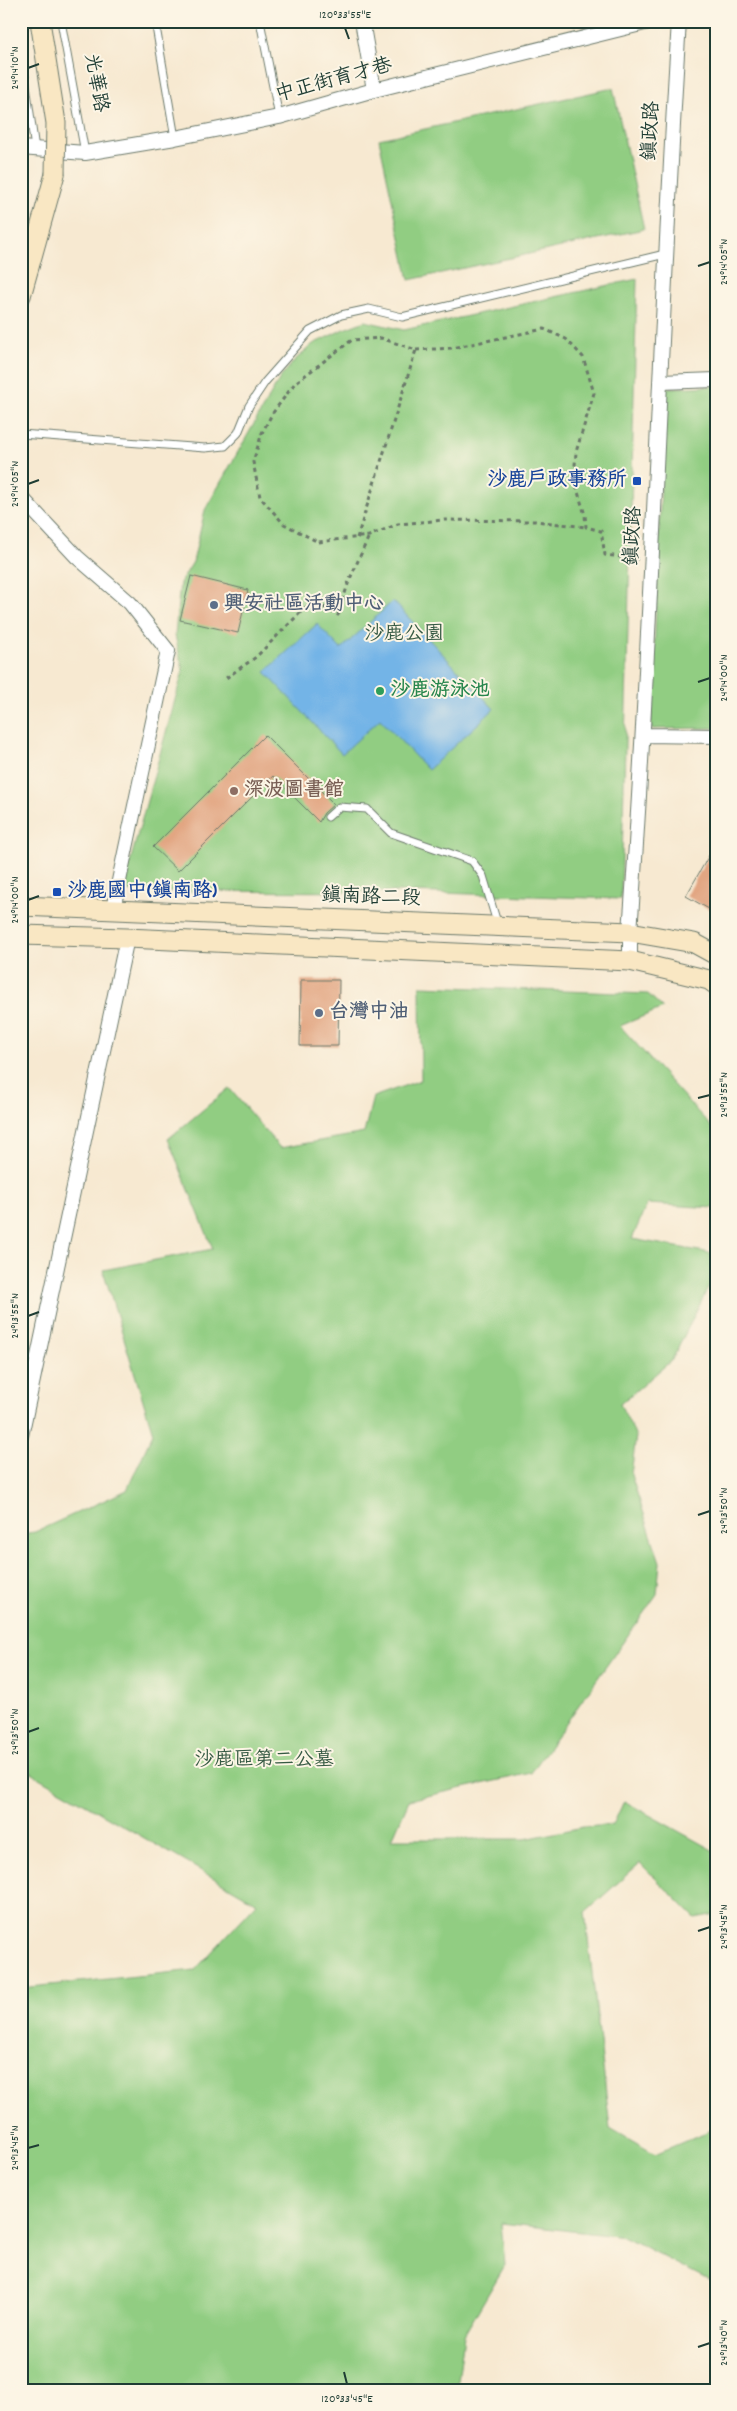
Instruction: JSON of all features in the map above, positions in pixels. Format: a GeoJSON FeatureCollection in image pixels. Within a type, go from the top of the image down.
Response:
{"type":"FeatureCollection","features":[{"type":"Feature","properties":{"kind":"street"},"geometry":{"type":"LineString","coordinates":[[21,296],[55,174],[56,123],[40,21]]}},
{"type":"Feature","properties":{"kind":"street"},"geometry":{"type":"LineString","coordinates":[[362,21],[374,90]]}},
{"type":"Feature","properties":{"kind":"street","name":"中正街育才巷"},"geometry":{"type":"LineString","coordinates":[[28,148],[85,153],[175,138],[279,117],[374,90],[653,21]]}},
{"type":"Feature","properties":{"kind":"street","name":"鎮政路"},"geometry":{"type":"LineString","coordinates":[[630,962],[630,932],[644,735],[661,382],[665,254],[679,21]]}},
{"type":"Feature","properties":{"kind":"street"},"geometry":{"type":"LineString","coordinates":[[661,382],[716,380]]}},
{"type":"Feature","properties":{"kind":"street"},"geometry":{"type":"LineString","coordinates":[[21,498],[77,557],[130,603],[168,651],[113,909]]}},
{"type":"Feature","properties":{"kind":"street"},"geometry":{"type":"LineString","coordinates":[[644,735],[716,736]]}},
{"type":"Feature","properties":{"kind":"street","name":"鎮南路二段"},"geometry":{"type":"LineString","coordinates":[[21,906],[630,932],[694,944],[716,954]]}},
{"type":"Feature","properties":{"kind":"street"},"geometry":{"type":"LineString","coordinates":[[21,935],[127,938],[630,962],[709,980],[716,985]]}},
{"type":"Feature","properties":{"kind":"street"},"geometry":{"type":"LineString","coordinates":[[21,1436],[127,938]]}},
{"type":"Feature","properties":{"kind":"lane","name":"光華路"},"geometry":{"type":"LineString","coordinates":[[61,21],[85,153]]}},
{"type":"Feature","properties":{"kind":"lane"},"geometry":{"type":"LineString","coordinates":[[155,21],[175,138]]}},
{"type":"Feature","properties":{"kind":"lane"},"geometry":{"type":"LineString","coordinates":[[260,21],[279,117]]}},
{"type":"Feature","properties":{"kind":"lane"},"geometry":{"type":"LineString","coordinates":[[21,50],[28,148]]}},
{"type":"Feature","properties":{"kind":"lane"},"geometry":{"type":"LineString","coordinates":[[21,434],[205,448],[225,446],[238,434],[249,406],[282,360],[310,331],[341,315],[369,309],[402,317],[665,254]]}},
{"type":"Feature","properties":{"kind":"lane"},"geometry":{"type":"LineString","coordinates":[[328,817],[339,807],[367,809],[391,833],[472,860],[483,876],[498,926]]}},
{"type":"Feature","properties":{"kind":"path"},"geometry":{"type":"LineString","coordinates":[[586,528],[585,515],[574,479],[576,452],[594,393],[583,357],[566,339],[544,329],[452,348],[416,350],[381,338],[352,340],[295,383],[272,414],[262,433],[253,462],[260,497],[284,524],[318,542],[369,536],[398,524],[444,520],[535,521],[601,531],[605,555],[653,560]]}},
{"type":"Feature","properties":{"kind":"path"},"geometry":{"type":"LineString","coordinates":[[357,538],[416,350]]}},
{"type":"Feature","properties":{"kind":"path"},"geometry":{"type":"LineString","coordinates":[[226,678],[256,657],[312,600],[338,616],[349,581],[369,536]]}},
{"type":"Feature","properties":{"kind":"green space"},"geometry":{"type":"Polygon","coordinates":[[[613,88],[644,229],[409,280],[379,139],[613,88]]]}},
{"type":"Feature","properties":{"kind":"green space","name":"沙鹿公園"},"geometry":{"type":"Polygon","coordinates":[[[637,279],[621,899],[409,892],[122,891],[183,671],[175,635],[180,583],[193,562],[205,510],[280,378],[295,360],[313,344],[365,321],[404,330],[637,279]]]}},
{"type":"Feature","properties":{"kind":"green space"},"geometry":{"type":"Polygon","coordinates":[[[716,386],[716,728],[651,729],[665,388],[716,386]]]}},
{"type":"Feature","properties":{"kind":"green space","name":"沙鹿區第二公墓"},"geometry":{"type":"Polygon","coordinates":[[[420,986],[648,994],[663,1008],[620,1026],[716,1132],[716,1208],[647,1204],[632,1239],[716,1254],[716,1272],[672,1360],[620,1404],[636,1436],[631,1475],[660,1562],[657,1594],[531,1773],[409,1800],[392,1839],[525,1839],[583,1827],[613,1825],[624,1801],[716,1852],[716,1914],[695,1918],[640,1863],[585,1912],[610,2128],[655,2154],[716,2128],[716,2284],[625,2237],[501,2223],[505,2265],[464,2335],[457,2390],[21,2390],[21,1988],[195,1970],[257,1903],[21,1767],[21,1534],[35,1532],[127,1490],[153,1433],[103,1270],[213,1249],[168,1139],[229,1088],[280,1148],[364,1133],[373,1097],[421,1080],[420,986]]]}},
{"type":"Feature","properties":{"kind":"water","name":"沙鹿游泳池"},"geometry":{"type":"Polygon","coordinates":[[[393,601],[494,709],[428,770],[380,719],[342,754],[265,672],[317,624],[341,649],[393,601]]]}},
{"type":"Feature","properties":{"kind":"building","name":"興安社區活動中心"},"geometry":{"type":"Polygon","coordinates":[[[191,576],[248,590],[238,633],[180,620],[191,576]]]}},
{"type":"Feature","properties":{"kind":"building","name":"深波圖書館"},"geometry":{"type":"Polygon","coordinates":[[[265,735],[334,804],[324,813],[319,822],[273,776],[178,871],[153,847],[265,735]]]}},
{"type":"Feature","properties":{"kind":"building"},"geometry":{"type":"Polygon","coordinates":[[[716,843],[716,913],[686,896],[716,843]]]}},
{"type":"Feature","properties":{"kind":"building","name":"台灣中油"},"geometry":{"type":"Polygon","coordinates":[[[301,980],[339,980],[338,1046],[300,1046],[301,980]]]}},
{"type":"Feature","properties":{"kind":"place","name":"沙鹿戶政事務所"},"geometry":{"type":"Point","coordinates":[637,481]}},
{"type":"Feature","properties":{"kind":"place","name":"興安社區活動中心"},"geometry":{"type":"Point","coordinates":[214,605]}},
{"type":"Feature","properties":{"kind":"place","name":"沙鹿游泳池"},"geometry":{"type":"Point","coordinates":[380,691]}},
{"type":"Feature","properties":{"kind":"place","name":"深波圖書館"},"geometry":{"type":"Point","coordinates":[234,791]}},
{"type":"Feature","properties":{"kind":"place","name":"沙鹿國中(鎮南路)"},"geometry":{"type":"Point","coordinates":[57,892]}},
{"type":"Feature","properties":{"kind":"place","name":"台灣中油"},"geometry":{"type":"Point","coordinates":[319,1013]}}]}
